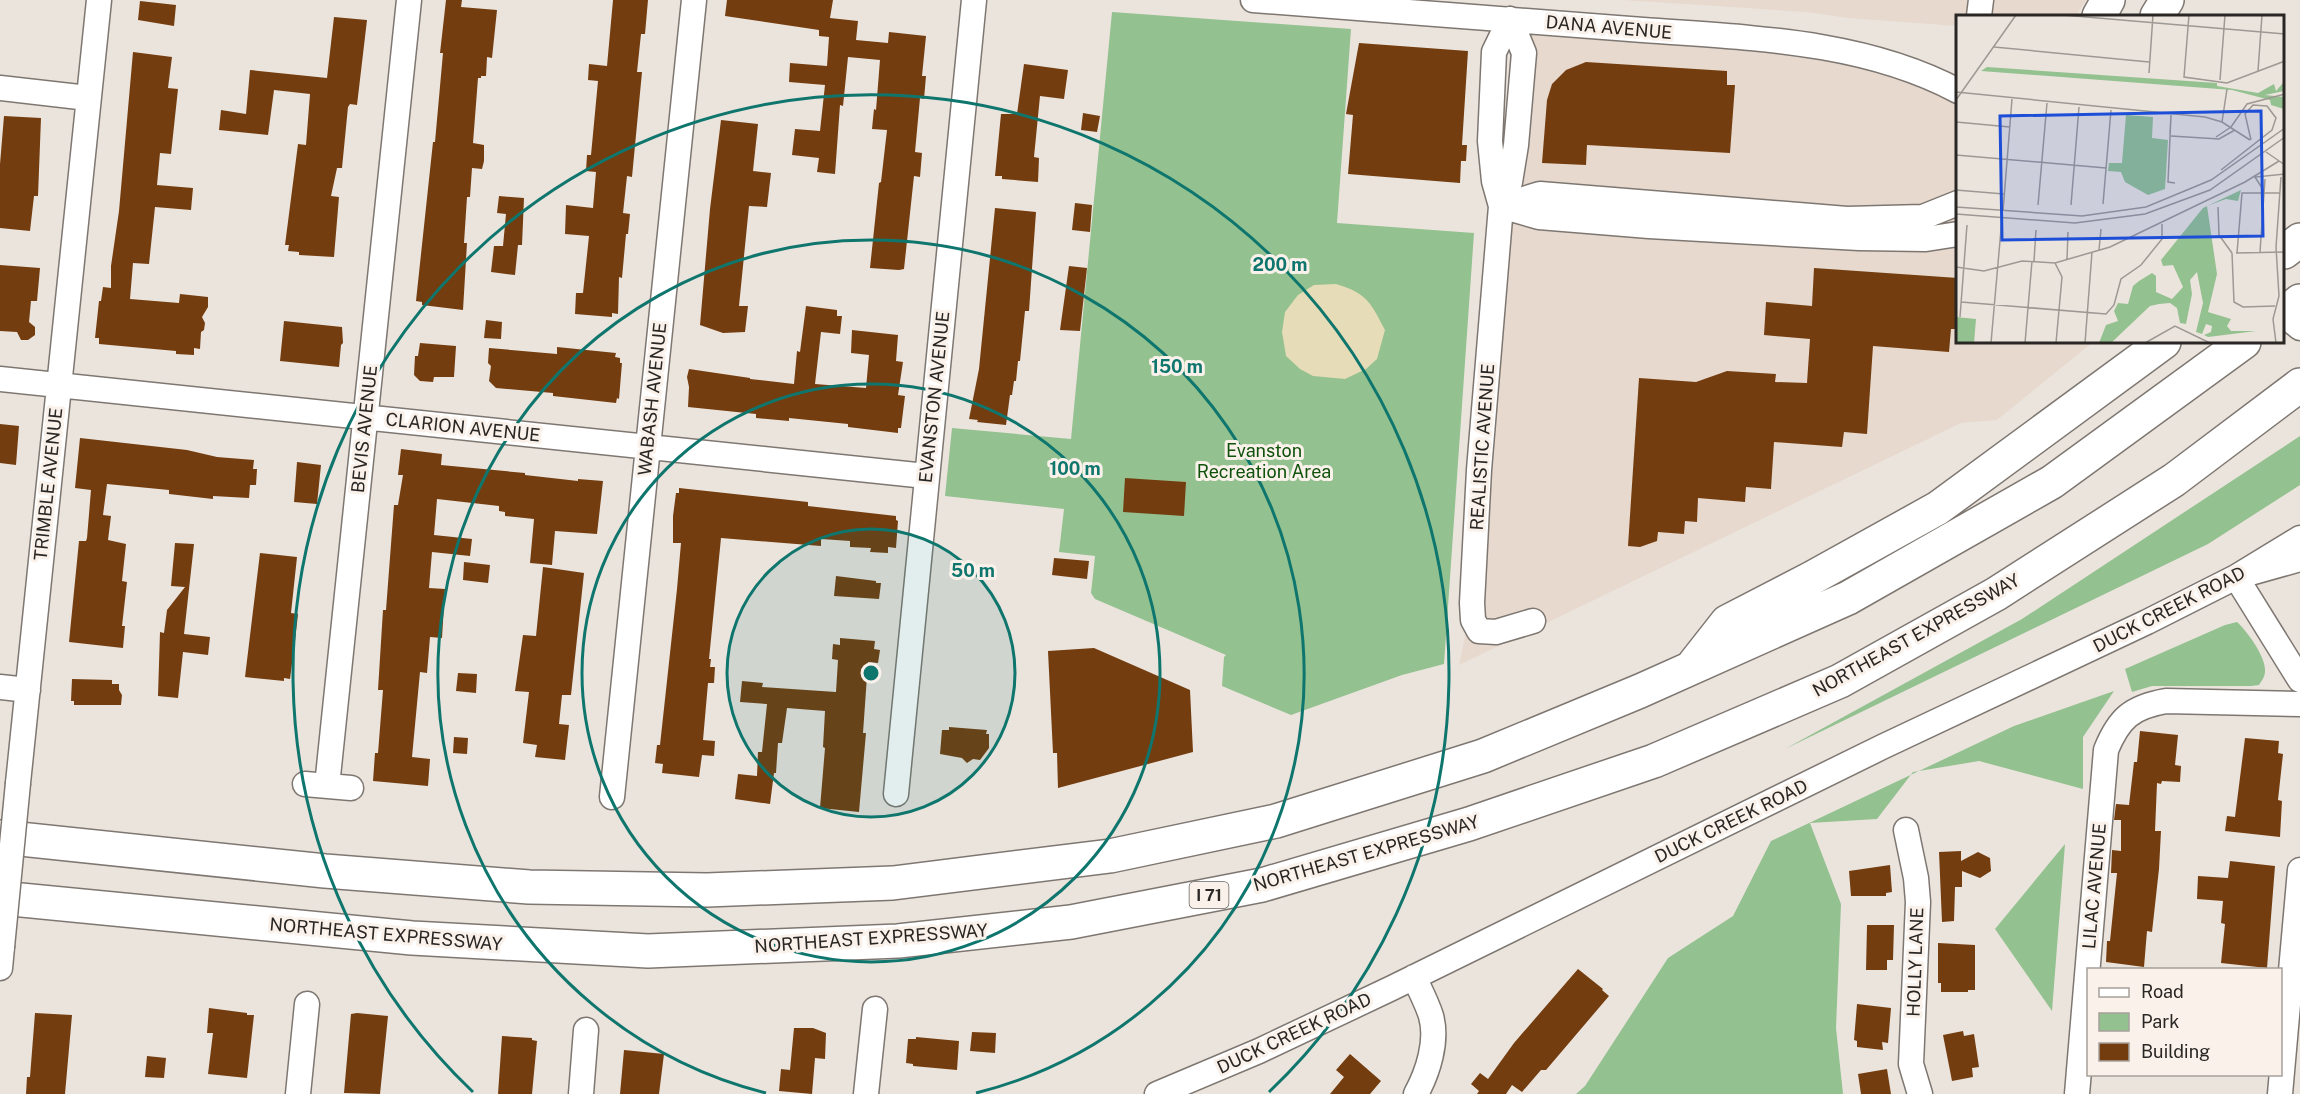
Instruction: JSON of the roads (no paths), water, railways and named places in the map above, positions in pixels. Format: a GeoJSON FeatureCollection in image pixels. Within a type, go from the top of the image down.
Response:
{"type":"FeatureCollection","features":[{"type":"Feature","properties":{"kind":"highway"},"geometry":{"type":"LineString","coordinates":[[2100,15],[2108,0]]}},
{"type":"Feature","properties":{"kind":"highway"},"geometry":{"type":"LineString","coordinates":[[2158,15],[2167,0]]}},
{"type":"Feature","properties":{"kind":"highway"},"geometry":{"type":"LineString","coordinates":[[2285,251],[2300,240]]}},
{"type":"Feature","properties":{"kind":"highway"},"geometry":{"type":"LineString","coordinates":[[2285,312],[2300,301]]}},
{"type":"Feature","properties":{"kind":"highway"},"geometry":{"type":"LineString","coordinates":[[1690,669],[1727,622],[1938,508],[2161,344]]}},
{"type":"Feature","properties":{"kind":"highway"},"geometry":{"type":"LineString","coordinates":[[0,837],[325,871],[529,887],[707,890],[893,883],[1110,856],[1276,821],[1483,756],[1690,669],[1848,598],[2052,482],[2241,344]]}},
{"type":"Feature","properties":{"kind":"highway","name":"NORTHEAST EXPRESSWAY"},"geometry":{"type":"LineString","coordinates":[[0,898],[412,938],[648,951],[898,940],[1048,925],[1262,885],[1469,824],[1654,761],[1840,681],[1996,594],[2164,486],[2300,385]]}},
{"type":"Feature","properties":{"kind":"street","name":"TRIMBLE AVENUE"},"geometry":{"type":"LineString","coordinates":[[1,958],[99,0]]}},
{"type":"Feature","properties":{"kind":"street","name":"BEVIS AVENUE"},"geometry":{"type":"LineString","coordinates":[[351,788],[316,785],[365,416],[409,0]]}},
{"type":"Feature","properties":{"kind":"street","name":"WABASH AVENUE"},"geometry":{"type":"LineString","coordinates":[[612,797],[694,0]]}},
{"type":"Feature","properties":{"kind":"street","name":"EVANSTON AVENUE"},"geometry":{"type":"LineString","coordinates":[[896,794],[974,0]]}},
{"type":"Feature","properties":{"kind":"street","name":"DANA AVENUE"},"geometry":{"type":"LineString","coordinates":[[1253,0],[1802,44],[1887,62],[1956,87]]}},
{"type":"Feature","properties":{"kind":"street"},"geometry":{"type":"LineString","coordinates":[[1979,15],[1981,0]]}},
{"type":"Feature","properties":{"kind":"street","name":"REALISTIC AVENUE"},"geometry":{"type":"LineString","coordinates":[[1510,19],[1524,53],[1516,145],[1510,182],[1501,206],[1479,470],[1472,603],[1473,620],[1479,631],[1496,632],[1533,621]]}},
{"type":"Feature","properties":{"kind":"street"},"geometry":{"type":"LineString","coordinates":[[0,88],[88,98]]}},
{"type":"Feature","properties":{"kind":"street"},"geometry":{"type":"LineString","coordinates":[[1501,206],[1540,194],[1847,219],[1923,217],[1956,204]]}},
{"type":"Feature","properties":{"kind":"street"},"geometry":{"type":"LineString","coordinates":[[1501,206],[1539,217],[1649,226],[1869,238],[1926,239],[1956,234]]}},
{"type":"Feature","properties":{"kind":"street"},"geometry":{"type":"LineString","coordinates":[[2285,316],[2300,328]]}},
{"type":"Feature","properties":{"kind":"street","name":"CLARION AVENUE"},"geometry":{"type":"LineString","coordinates":[[0,379],[926,476]]}},
{"type":"Feature","properties":{"kind":"street","name":"DUCK CREEK ROAD"},"geometry":{"type":"LineString","coordinates":[[1158,1094],[1259,1051],[1871,752],[2147,622],[2236,577],[2300,538]]}},
{"type":"Feature","properties":{"kind":"street"},"geometry":{"type":"LineString","coordinates":[[2300,559],[2236,577],[2300,680]]}},
{"type":"Feature","properties":{"kind":"street"},"geometry":{"type":"LineString","coordinates":[[0,687],[28,690]]}},
{"type":"Feature","properties":{"kind":"street","name":"LILAC AVENUE"},"geometry":{"type":"LineString","coordinates":[[2088,968],[2106,750],[2112,735],[2123,719],[2138,709],[2166,701],[2300,704]]}},
{"type":"Feature","properties":{"kind":"street","name":"HOLLY LANE"},"geometry":{"type":"LineString","coordinates":[[1906,830],[1916,878],[1918,902],[1911,1064],[1920,1094]]}},
{"type":"Feature","properties":{"kind":"street"},"geometry":{"type":"LineString","coordinates":[[2282,1072],[2300,870]]}},
{"type":"Feature","properties":{"kind":"street","name":"LILAC AVENUE"},"geometry":{"type":"LineString","coordinates":[[2077,1094],[2087,975]]}},
{"type":"Feature","properties":{"kind":"street"},"geometry":{"type":"LineString","coordinates":[[1414,977],[1430,1015],[1433,1038],[1431,1055],[1416,1094]]}},
{"type":"Feature","properties":{"kind":"street"},"geometry":{"type":"LineString","coordinates":[[298,1094],[307,1004]]}},
{"type":"Feature","properties":{"kind":"street"},"geometry":{"type":"LineString","coordinates":[[866,1094],[875,1009]]}},
{"type":"Feature","properties":{"kind":"street"},"geometry":{"type":"LineString","coordinates":[[581,1094],[586,1030]]}},
{"type":"Feature","properties":{"kind":"street"},"geometry":{"type":"LineString","coordinates":[[2280,1094],[2282,1076]]}},
{"type":"Feature","properties":{"kind":"park label","name":"Evanston Recreation Area"},"geometry":{"type":"Point","coordinates":[1264,460]}}]}
